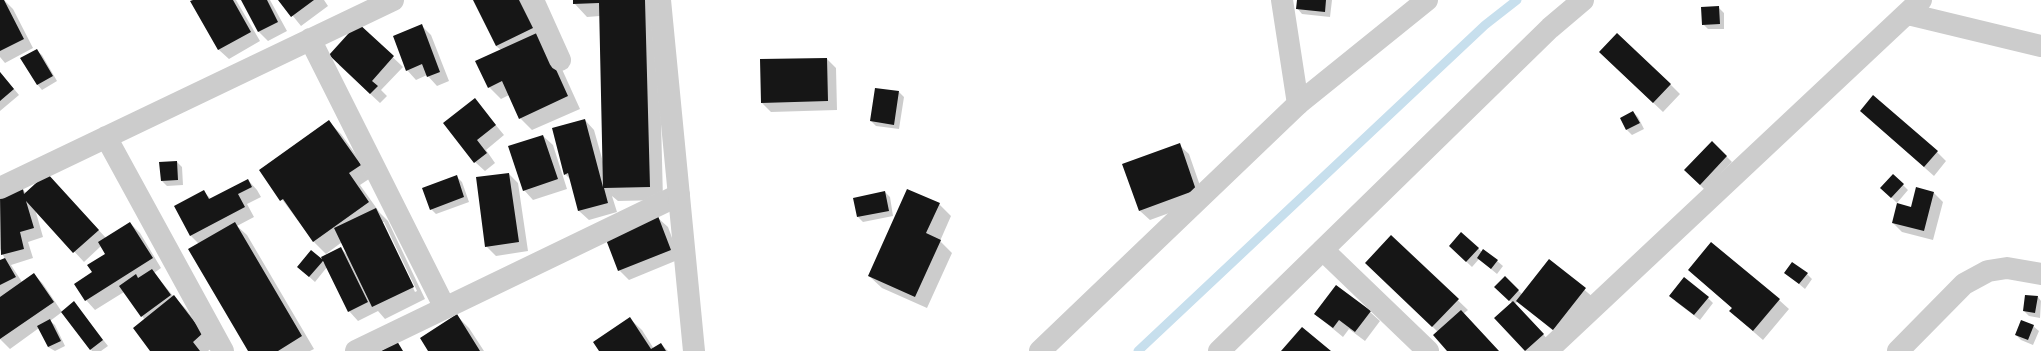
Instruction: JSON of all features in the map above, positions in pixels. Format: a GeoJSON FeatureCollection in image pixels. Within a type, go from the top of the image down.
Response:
{"type":"FeatureCollection","features":[{"type":"Feature","properties":{"kind":"street"},"geometry":{"type":"LineString","coordinates":[[0,188],[393,0]]}},
{"type":"Feature","properties":{"kind":"street"},"geometry":{"type":"LineString","coordinates":[[533,0],[560,60]]}},
{"type":"Feature","properties":{"kind":"street"},"geometry":{"type":"LineString","coordinates":[[660,0],[694,351]]}},
{"type":"Feature","properties":{"kind":"street"},"geometry":{"type":"LineString","coordinates":[[1282,0],[1298,104]]}},
{"type":"Feature","properties":{"kind":"street"},"geometry":{"type":"LineString","coordinates":[[1219,351],[1550,28],[1583,0]]}},
{"type":"Feature","properties":{"kind":"street"},"geometry":{"type":"LineString","coordinates":[[1040,351],[1298,104],[1417,4]]}},
{"type":"Feature","properties":{"kind":"street"},"geometry":{"type":"LineString","coordinates":[[1547,351],[1915,7],[2041,46]]}},
{"type":"Feature","properties":{"kind":"street"},"geometry":{"type":"LineString","coordinates":[[310,39],[445,308]]}},
{"type":"Feature","properties":{"kind":"street"},"geometry":{"type":"LineString","coordinates":[[106,137],[223,351]]}},
{"type":"Feature","properties":{"kind":"street"},"geometry":{"type":"LineString","coordinates":[[356,351],[679,195]]}},
{"type":"Feature","properties":{"kind":"street"},"geometry":{"type":"LineString","coordinates":[[1323,250],[1428,351]]}},
{"type":"Feature","properties":{"kind":"street"},"geometry":{"type":"LineString","coordinates":[[1898,351],[1964,284],[1988,271],[2007,268],[2041,274]]}},
{"type":"Feature","properties":{"kind":"building"},"geometry":{"type":"Polygon","coordinates":[[[0,0],[4,0],[24,39],[0,51],[0,0]]]}},
{"type":"Feature","properties":{"kind":"building"},"geometry":{"type":"Polygon","coordinates":[[[233,0],[251,32],[218,50],[190,1],[233,0]]]}},
{"type":"Feature","properties":{"kind":"building"},"geometry":{"type":"Polygon","coordinates":[[[241,0],[267,0],[278,22],[258,32],[241,0]]]}},
{"type":"Feature","properties":{"kind":"building"},"geometry":{"type":"Polygon","coordinates":[[[278,0],[314,0],[291,17],[278,0]]]}},
{"type":"Feature","properties":{"kind":"building"},"geometry":{"type":"Polygon","coordinates":[[[473,0],[519,0],[533,28],[496,46],[473,0]]]}},
{"type":"Feature","properties":{"kind":"building"},"geometry":{"type":"Polygon","coordinates":[[[573,0],[645,0],[650,187],[604,188],[608,203],[578,211],[568,173],[564,175],[552,128],[585,119],[603,187],[599,3],[573,4],[573,0]]]}},
{"type":"Feature","properties":{"kind":"building"},"geometry":{"type":"Polygon","coordinates":[[[1297,0],[1326,0],[1325,12],[1296,9],[1297,0]]]}},
{"type":"Feature","properties":{"kind":"building"},"geometry":{"type":"Polygon","coordinates":[[[1719,6],[1720,24],[1702,25],[1701,7],[1719,6]]]}},
{"type":"Feature","properties":{"kind":"building"},"geometry":{"type":"Polygon","coordinates":[[[358,23],[394,56],[372,81],[378,86],[370,94],[329,55],[358,23]]]}},
{"type":"Feature","properties":{"kind":"building"},"geometry":{"type":"Polygon","coordinates":[[[422,24],[440,72],[427,77],[422,64],[406,71],[393,36],[422,24]]]}},
{"type":"Feature","properties":{"kind":"building"},"geometry":{"type":"Polygon","coordinates":[[[539,32],[568,96],[519,119],[502,81],[488,88],[475,61],[539,32]]]}},
{"type":"Feature","properties":{"kind":"building"},"geometry":{"type":"Polygon","coordinates":[[[1617,33],[1671,84],[1653,103],[1599,52],[1617,33]]]}},
{"type":"Feature","properties":{"kind":"building"},"geometry":{"type":"Polygon","coordinates":[[[37,49],[53,76],[37,85],[20,58],[37,49]]]}},
{"type":"Feature","properties":{"kind":"building"},"geometry":{"type":"Polygon","coordinates":[[[827,58],[828,101],[761,103],[760,59],[827,58]]]}},
{"type":"Feature","properties":{"kind":"building"},"geometry":{"type":"Polygon","coordinates":[[[0,72],[14,89],[0,101],[0,72]]]}},
{"type":"Feature","properties":{"kind":"building"},"geometry":{"type":"Polygon","coordinates":[[[875,88],[899,91],[894,125],[870,121],[875,88]]]}},
{"type":"Feature","properties":{"kind":"building"},"geometry":{"type":"Polygon","coordinates":[[[1873,95],[1938,151],[1924,167],[1860,111],[1873,95]]]}},
{"type":"Feature","properties":{"kind":"building"},"geometry":{"type":"Polygon","coordinates":[[[475,98],[496,125],[477,140],[487,153],[474,163],[443,123],[475,98]]]}},
{"type":"Feature","properties":{"kind":"building"},"geometry":{"type":"Polygon","coordinates":[[[1633,111],[1640,123],[1626,130],[1620,118],[1633,111]]]}},
{"type":"Feature","properties":{"kind":"building"},"geometry":{"type":"Polygon","coordinates":[[[329,120],[361,165],[349,173],[369,202],[313,242],[283,199],[280,201],[259,170],[329,120]]]}},
{"type":"Feature","properties":{"kind":"building"},"geometry":{"type":"Polygon","coordinates":[[[543,135],[558,179],[523,191],[508,146],[543,135]]]}},
{"type":"Feature","properties":{"kind":"building"},"geometry":{"type":"Polygon","coordinates":[[[1712,141],[1727,156],[1700,185],[1684,170],[1712,141]]]}},
{"type":"Feature","properties":{"kind":"building"},"geometry":{"type":"Polygon","coordinates":[[[1180,143],[1196,190],[1139,211],[1122,164],[1180,143]]]}},
{"type":"Feature","properties":{"kind":"building"},"geometry":{"type":"Polygon","coordinates":[[[177,161],[178,180],[161,181],[159,162],[177,161]]]}},
{"type":"Feature","properties":{"kind":"building"},"geometry":{"type":"Polygon","coordinates":[[[47,173],[99,230],[73,253],[26,201],[34,228],[20,232],[24,249],[1,255],[0,196],[23,189],[24,194],[47,173]]]}},
{"type":"Feature","properties":{"kind":"building"},"geometry":{"type":"Polygon","coordinates":[[[509,173],[519,242],[485,247],[476,177],[509,173]]]}},
{"type":"Feature","properties":{"kind":"building"},"geometry":{"type":"Polygon","coordinates":[[[1893,174],[1904,184],[1891,198],[1880,188],[1893,174]]]}},
{"type":"Feature","properties":{"kind":"building"},"geometry":{"type":"Polygon","coordinates":[[[457,175],[464,197],[430,210],[422,188],[457,175]]]}},
{"type":"Feature","properties":{"kind":"building"},"geometry":{"type":"Polygon","coordinates":[[[248,179],[252,187],[238,194],[245,207],[190,236],[174,206],[204,190],[209,199],[248,179]]]}},
{"type":"Feature","properties":{"kind":"building"},"geometry":{"type":"Polygon","coordinates":[[[1916,187],[1934,192],[1924,231],[1892,223],[1897,203],[1911,207],[1916,187]]]}},
{"type":"Feature","properties":{"kind":"building"},"geometry":{"type":"Polygon","coordinates":[[[907,189],[940,203],[926,233],[941,240],[915,297],[868,276],[907,189]]]}},
{"type":"Feature","properties":{"kind":"building"},"geometry":{"type":"Polygon","coordinates":[[[885,191],[889,211],[857,217],[853,198],[885,191]]]}},
{"type":"Feature","properties":{"kind":"building"},"geometry":{"type":"Polygon","coordinates":[[[376,208],[414,287],[372,307],[334,228],[376,208]]]}},
{"type":"Feature","properties":{"kind":"building"},"geometry":{"type":"Polygon","coordinates":[[[658,216],[671,250],[618,271],[605,237],[658,216]]]}},
{"type":"Feature","properties":{"kind":"building"},"geometry":{"type":"Polygon","coordinates":[[[130,222],[153,258],[85,301],[74,284],[92,272],[87,265],[105,254],[98,242],[130,222]]]}},
{"type":"Feature","properties":{"kind":"building"},"geometry":{"type":"Polygon","coordinates":[[[235,222],[302,336],[278,351],[248,351],[188,249],[235,222]]]}},
{"type":"Feature","properties":{"kind":"building"},"geometry":{"type":"Polygon","coordinates":[[[1461,232],[1479,248],[1466,262],[1449,246],[1461,232]]]}},
{"type":"Feature","properties":{"kind":"building"},"geometry":{"type":"Polygon","coordinates":[[[1391,235],[1459,299],[1432,327],[1365,263],[1391,235]]]}},
{"type":"Feature","properties":{"kind":"building"},"geometry":{"type":"Polygon","coordinates":[[[1711,242],[1780,299],[1753,331],[1729,311],[1732,308],[1688,270],[1711,242]]]}},
{"type":"Feature","properties":{"kind":"building"},"geometry":{"type":"Polygon","coordinates":[[[341,247],[368,302],[348,312],[323,261],[309,277],[297,267],[311,250],[322,259],[321,257],[341,247]]]}},
{"type":"Feature","properties":{"kind":"building"},"geometry":{"type":"Polygon","coordinates":[[[1483,249],[1498,260],[1491,269],[1477,258],[1483,249]]]}},
{"type":"Feature","properties":{"kind":"building"},"geometry":{"type":"Polygon","coordinates":[[[5,258],[16,277],[0,285],[0,260],[5,258]]]}},
{"type":"Feature","properties":{"kind":"building"},"geometry":{"type":"Polygon","coordinates":[[[1549,259],[1586,288],[1553,330],[1516,301],[1549,259]]]}},
{"type":"Feature","properties":{"kind":"building"},"geometry":{"type":"Polygon","coordinates":[[[1792,262],[1808,273],[1799,284],[1784,273],[1792,262]]]}},
{"type":"Feature","properties":{"kind":"building"},"geometry":{"type":"Polygon","coordinates":[[[152,269],[171,295],[141,317],[119,286],[136,274],[138,278],[152,269]]]}},
{"type":"Feature","properties":{"kind":"building"},"geometry":{"type":"Polygon","coordinates":[[[34,273],[54,302],[0,339],[0,297],[34,273]]]}},
{"type":"Feature","properties":{"kind":"building"},"geometry":{"type":"Polygon","coordinates":[[[1505,276],[1519,290],[1509,301],[1494,287],[1505,276]]]}},
{"type":"Feature","properties":{"kind":"building"},"geometry":{"type":"Polygon","coordinates":[[[1684,277],[1709,297],[1694,315],[1669,296],[1684,277]]]}},
{"type":"Feature","properties":{"kind":"building"},"geometry":{"type":"Polygon","coordinates":[[[1336,285],[1371,311],[1355,332],[1339,320],[1333,328],[1314,314],[1336,285]]]}},
{"type":"Feature","properties":{"kind":"building"},"geometry":{"type":"Polygon","coordinates":[[[174,295],[203,333],[193,342],[200,351],[150,351],[133,328],[174,295]]]}},
{"type":"Feature","properties":{"kind":"building"},"geometry":{"type":"Polygon","coordinates":[[[2025,295],[2038,296],[2035,313],[2023,311],[2025,295]]]}},
{"type":"Feature","properties":{"kind":"building"},"geometry":{"type":"Polygon","coordinates":[[[74,301],[103,340],[90,350],[61,312],[74,301]]]}},
{"type":"Feature","properties":{"kind":"building"},"geometry":{"type":"Polygon","coordinates":[[[1513,301],[1544,334],[1525,351],[1494,318],[1513,301]]]}},
{"type":"Feature","properties":{"kind":"building"},"geometry":{"type":"Polygon","coordinates":[[[1461,310],[1499,351],[1447,351],[1433,335],[1461,310]]]}},
{"type":"Feature","properties":{"kind":"building"},"geometry":{"type":"Polygon","coordinates":[[[457,314],[480,351],[428,351],[420,338],[457,314]]]}},
{"type":"Feature","properties":{"kind":"building"},"geometry":{"type":"Polygon","coordinates":[[[630,317],[651,349],[661,343],[666,351],[599,351],[593,342],[630,317]]]}},
{"type":"Feature","properties":{"kind":"building"},"geometry":{"type":"Polygon","coordinates":[[[50,319],[61,341],[48,347],[37,326],[50,319]]]}},
{"type":"Feature","properties":{"kind":"building"},"geometry":{"type":"Polygon","coordinates":[[[2021,320],[2034,325],[2028,340],[2015,335],[2021,320]]]}},
{"type":"Feature","properties":{"kind":"building"},"geometry":{"type":"Polygon","coordinates":[[[1302,327],[1331,351],[1281,351],[1302,327]]]}},
{"type":"Feature","properties":{"kind":"building"},"geometry":{"type":"Polygon","coordinates":[[[397,341],[403,351],[381,351],[397,341]]]}},
{"type":"Feature","properties":{"kind":"waterway"},"geometry":{"type":"LineString","coordinates":[[1138,351],[1485,25],[1517,0]]}}]}
